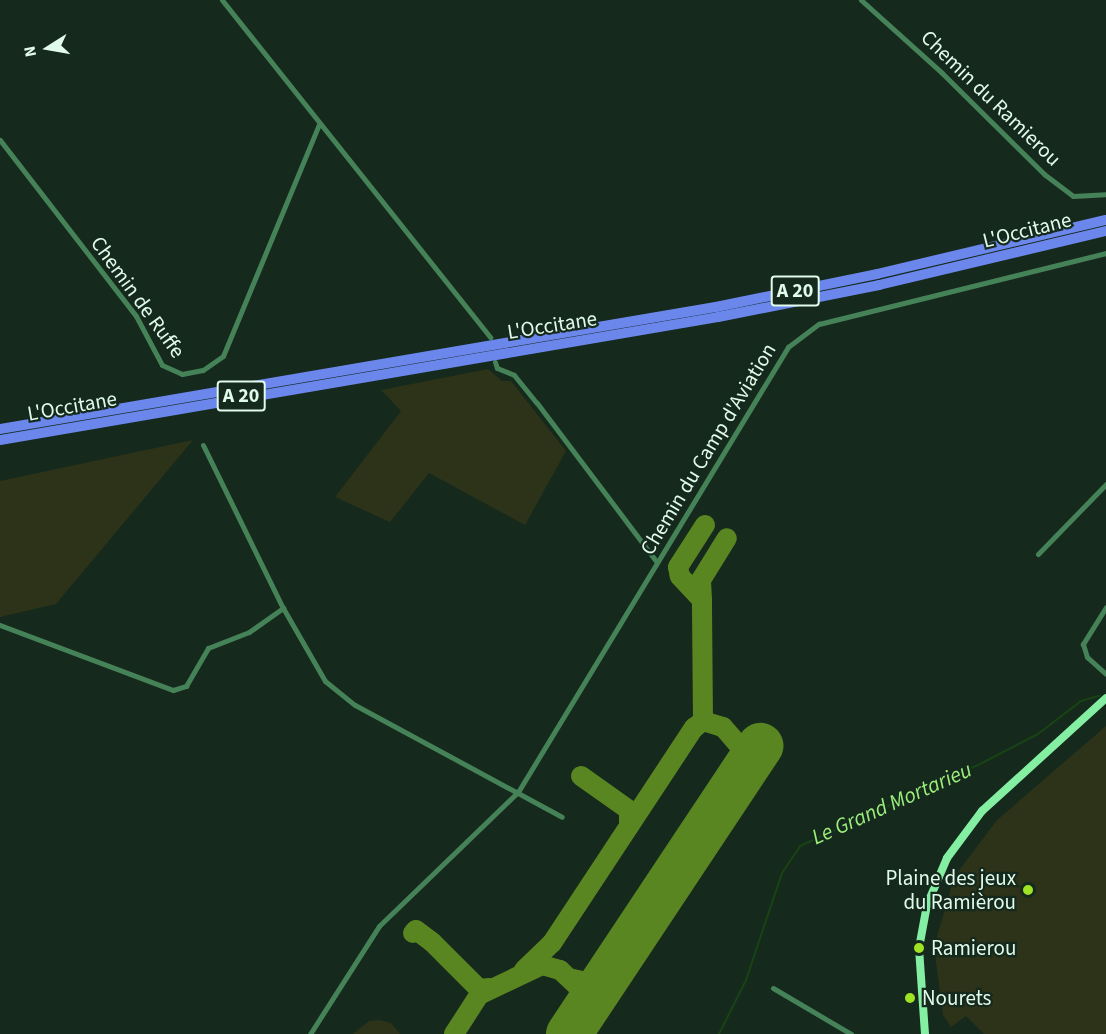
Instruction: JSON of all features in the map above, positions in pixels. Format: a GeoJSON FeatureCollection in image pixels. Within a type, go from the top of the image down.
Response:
{"type":"FeatureCollection","features":[{"type":"Feature","properties":{"kind":"highway","name":"L'Occitane"},"geometry":{"type":"LineString","coordinates":[[0,429],[716,307],[877,274],[1106,220]]}},
{"type":"Feature","properties":{"kind":"highway","name":"L'Occitane"},"geometry":{"type":"LineString","coordinates":[[0,440],[718,317],[879,285],[1106,231]]}},
{"type":"Feature","properties":{"kind":"main road"},"geometry":{"type":"LineString","coordinates":[[925,1034],[919,974],[920,939],[927,905],[947,858],[982,811],[1106,698]]}},
{"type":"Feature","properties":{"kind":"street"},"geometry":{"type":"LineString","coordinates":[[222,0],[490,337]]}},
{"type":"Feature","properties":{"kind":"street","name":"Chemin du Ramierou"},"geometry":{"type":"LineString","coordinates":[[861,0],[909,41],[1044,174],[1073,196],[1106,194]]}},
{"type":"Feature","properties":{"kind":"street","name":"Chemin de Ruffe"},"geometry":{"type":"LineString","coordinates":[[0,140],[135,316],[162,365],[182,374],[203,370],[223,356],[319,124]]}},
{"type":"Feature","properties":{"kind":"street","name":"Chemin du Camp d'Aviation"},"geometry":{"type":"LineString","coordinates":[[310,1034],[379,926],[518,792],[788,347],[810,328],[1106,253]]}},
{"type":"Feature","properties":{"kind":"street"},"geometry":{"type":"LineString","coordinates":[[495,362],[497,368],[514,375],[530,393],[657,562]]}},
{"type":"Feature","properties":{"kind":"street"},"geometry":{"type":"LineString","coordinates":[[202,445],[283,608],[325,681],[355,705],[562,817]]}},
{"type":"Feature","properties":{"kind":"street"},"geometry":{"type":"LineString","coordinates":[[1038,554],[1106,484]]}},
{"type":"Feature","properties":{"kind":"street"},"geometry":{"type":"LineString","coordinates":[[1106,607],[1083,644],[1087,657],[1106,674]]}},
{"type":"Feature","properties":{"kind":"street"},"geometry":{"type":"LineString","coordinates":[[0,625],[173,690],[186,686],[208,648],[249,632],[283,608]]}},
{"type":"Feature","properties":{"kind":"street"},"geometry":{"type":"LineString","coordinates":[[773,988],[851,1034]]}},
{"type":"Feature","properties":{"kind":"green space"},"geometry":{"type":"Polygon","coordinates":[[[488,369],[502,381],[511,381],[566,451],[525,525],[429,473],[390,522],[335,497],[401,411],[381,390],[488,369]]]}},
{"type":"Feature","properties":{"kind":"green space"},"geometry":{"type":"Polygon","coordinates":[[[193,440],[56,604],[0,617],[0,481],[193,440]]]}},
{"type":"Feature","properties":{"kind":"green space","name":"Plaine des jeux du Ramièrou"},"geometry":{"type":"Polygon","coordinates":[[[1106,726],[1106,1034],[984,1034],[966,1016],[951,1027],[943,1015],[934,947],[954,877],[997,820],[1106,726]]]}},
{"type":"Feature","properties":{"kind":"green space"},"geometry":{"type":"Polygon","coordinates":[[[380,1020],[391,1023],[400,1034],[353,1034],[369,1021],[380,1020]]]}},
{"type":"Feature","properties":{"kind":"waterway","name":"Le Grand Mortarieu"},"geometry":{"type":"LineString","coordinates":[[719,1034],[746,980],[782,873],[800,846],[982,763],[1038,734],[1081,701],[1099,696]]}},
{"type":"Feature","properties":{"kind":"taxiway"},"geometry":{"type":"LineString","coordinates":[[703,721],[702,600],[680,576],[678,567],[705,525]]}},
{"type":"Feature","properties":{"kind":"taxiway"},"geometry":{"type":"LineString","coordinates":[[702,600],[701,580],[727,538]]}},
{"type":"Feature","properties":{"kind":"taxiway"},"geometry":{"type":"LineString","coordinates":[[524,970],[552,943],[694,728],[703,721],[723,727],[744,751],[743,767],[730,791]]}},
{"type":"Feature","properties":{"kind":"taxiway"},"geometry":{"type":"LineString","coordinates":[[581,776],[629,810],[629,826]]}},
{"type":"Feature","properties":{"kind":"taxiway"},"geometry":{"type":"LineString","coordinates":[[413,933],[416,930],[432,942],[479,989],[490,988]]}},
{"type":"Feature","properties":{"kind":"taxiway"},"geometry":{"type":"LineString","coordinates":[[454,1034],[479,995],[542,965],[560,970],[584,992],[586,1006],[569,1034]]}},
{"type":"Feature","properties":{"kind":"taxiway"},"geometry":{"type":"LineString","coordinates":[[573,979],[590,983],[610,973]]}},
{"type":"Feature","properties":{"kind":"runway"},"geometry":{"type":"LineString","coordinates":[[569,1034],[760,746]]}},
{"type":"Feature","properties":{"kind":"place","name":"Plaine des jeux du Ramièrou"},"geometry":{"type":"Point","coordinates":[1028,890]}},
{"type":"Feature","properties":{"kind":"place","name":"Ramierou"},"geometry":{"type":"Point","coordinates":[919,948]}},
{"type":"Feature","properties":{"kind":"place","name":"Nourets"},"geometry":{"type":"Point","coordinates":[910,998]}}]}
